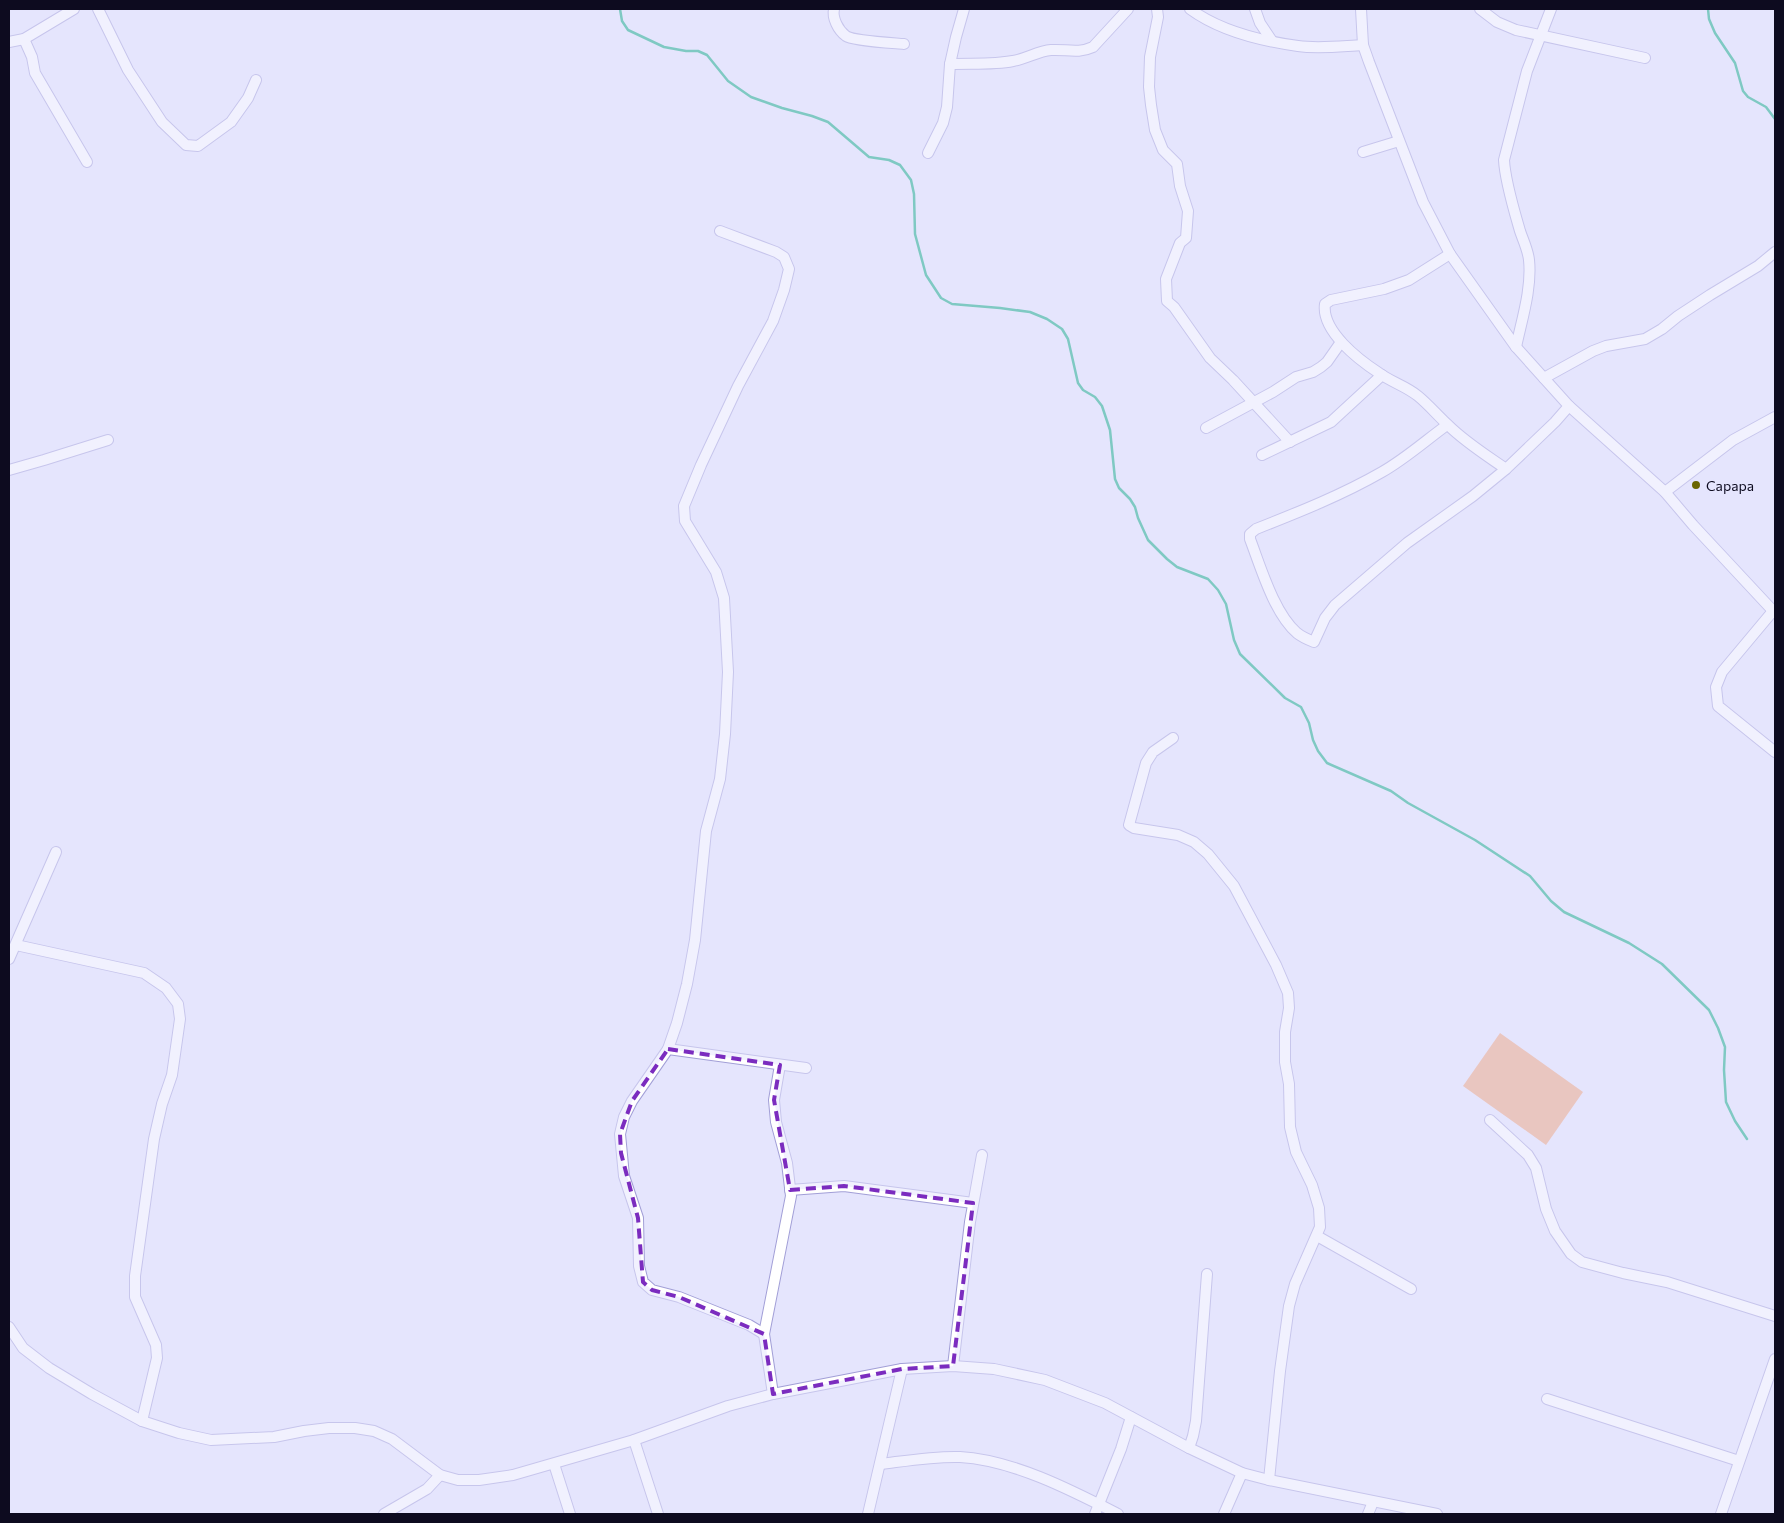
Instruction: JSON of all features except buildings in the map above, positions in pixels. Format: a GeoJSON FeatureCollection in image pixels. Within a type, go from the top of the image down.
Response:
{"type":"FeatureCollection","features":[{"type":"Feature","properties":{"kind":"street"},"geometry":{"type":"LineString","coordinates":[[9,42],[24,39],[74,9]]}},
{"type":"Feature","properties":{"kind":"street"},"geometry":{"type":"LineString","coordinates":[[98,9],[128,70],[162,122],[186,145],[198,146],[231,122],[248,98],[256,80]]}},
{"type":"Feature","properties":{"kind":"street"},"geometry":{"type":"LineString","coordinates":[[834,9],[832,15],[846,36],[854,39],[904,44]]}},
{"type":"Feature","properties":{"kind":"street"},"geometry":{"type":"LineString","coordinates":[[928,154],[943,123],[947,107],[950,64],[964,9]]}},
{"type":"Feature","properties":{"kind":"street"},"geometry":{"type":"LineString","coordinates":[[950,64],[1014,61],[1052,50],[1085,51],[1093,47],[1128,9]]}},
{"type":"Feature","properties":{"kind":"street"},"geometry":{"type":"LineString","coordinates":[[1157,9],[1158,17],[1150,58],[1149,87],[1155,130],[1164,150],[1177,164],[1180,186],[1188,211],[1186,238],[1180,243],[1166,279],[1167,301],[1174,307],[1210,358],[1234,380],[1290,442]]}},
{"type":"Feature","properties":{"kind":"street"},"geometry":{"type":"LineString","coordinates":[[1190,9],[1205,20],[1228,29],[1272,41],[1298,46],[1363,45]]}},
{"type":"Feature","properties":{"kind":"street"},"geometry":{"type":"LineString","coordinates":[[1255,9],[1260,22],[1272,41]]}},
{"type":"Feature","properties":{"kind":"street"},"geometry":{"type":"LineString","coordinates":[[1361,9],[1363,45],[1422,202],[1450,254],[1516,347],[1569,406],[1665,492],[1774,612],[1722,672],[1716,687],[1718,706],[1775,752]]}},
{"type":"Feature","properties":{"kind":"street"},"geometry":{"type":"LineString","coordinates":[[1480,9],[1497,22],[1516,30],[1645,58]]}},
{"type":"Feature","properties":{"kind":"street"},"geometry":{"type":"LineString","coordinates":[[1516,347],[1530,272],[1529,258],[1504,172],[1504,160],[1527,71],[1550,9]]}},
{"type":"Feature","properties":{"kind":"street"},"geometry":{"type":"LineString","coordinates":[[24,39],[32,57],[35,73],[87,162]]}},
{"type":"Feature","properties":{"kind":"street"},"geometry":{"type":"LineString","coordinates":[[1363,152],[1399,141]]}},
{"type":"Feature","properties":{"kind":"street"},"geometry":{"type":"LineString","coordinates":[[720,231],[776,252],[784,257],[789,269],[773,321],[738,386],[700,465],[684,506],[685,522],[716,572],[724,598],[728,672],[725,734],[720,778],[706,832],[695,940],[686,984],[668,1049],[632,1101],[624,1117],[620,1134],[624,1176],[638,1218],[639,1266],[643,1282],[652,1290],[679,1297],[749,1325],[764,1334]]}},
{"type":"Feature","properties":{"kind":"street"},"geometry":{"type":"LineString","coordinates":[[1544,378],[1593,351],[1606,346],[1645,339],[1710,295],[1758,266],[1775,252]]}},
{"type":"Feature","properties":{"kind":"street"},"geometry":{"type":"LineString","coordinates":[[1450,254],[1414,277],[1384,290],[1331,300],[1326,304],[1324,312],[1340,342],[1382,375],[1416,395],[1439,415],[1447,425],[1506,468]]}},
{"type":"Feature","properties":{"kind":"street"},"geometry":{"type":"LineString","coordinates":[[1206,428],[1273,392],[1296,377],[1313,372],[1321,367],[1327,362],[1340,342]]}},
{"type":"Feature","properties":{"kind":"street"},"geometry":{"type":"LineString","coordinates":[[1262,456],[1331,422],[1382,375]]}},
{"type":"Feature","properties":{"kind":"street"},"geometry":{"type":"LineString","coordinates":[[1447,425],[1382,472],[1306,509],[1256,528],[1250,534],[1250,539],[1272,597],[1290,626],[1298,635],[1314,642],[1325,618],[1335,605],[1407,543],[1473,496],[1506,468],[1555,422],[1569,406]]}},
{"type":"Feature","properties":{"kind":"street"},"geometry":{"type":"LineString","coordinates":[[1665,492],[1733,440],[1775,417]]}},
{"type":"Feature","properties":{"kind":"street"},"geometry":{"type":"LineString","coordinates":[[9,470],[108,440]]}},
{"type":"Feature","properties":{"kind":"street"},"geometry":{"type":"LineString","coordinates":[[1173,738],[1153,752],[1146,763],[1129,825],[1134,828],[1178,835],[1194,842],[1208,854],[1234,886],[1276,965],[1288,993],[1285,1062],[1289,1084],[1290,1127],[1296,1152],[1312,1185],[1319,1208],[1320,1227],[1295,1284],[1289,1306],[1280,1371],[1269,1480]]}},
{"type":"Feature","properties":{"kind":"street"},"geometry":{"type":"LineString","coordinates":[[9,959],[56,852]]}},
{"type":"Feature","properties":{"kind":"street"},"geometry":{"type":"LineString","coordinates":[[16,945],[144,973],[166,988],[178,1004],[180,1019],[172,1075],[162,1104],[154,1139],[135,1276],[135,1297],[156,1345],[158,1358],[142,1421]]}},
{"type":"Feature","properties":{"kind":"street"},"geometry":{"type":"LineString","coordinates":[[668,1049],[806,1068]]}},
{"type":"Feature","properties":{"kind":"street"},"geometry":{"type":"LineString","coordinates":[[773,1394],[764,1334],[767,1310],[789,1212],[790,1190],[787,1163],[776,1122],[774,1100],[780,1065]]}},
{"type":"Feature","properties":{"kind":"street"},"geometry":{"type":"LineString","coordinates":[[1490,1120],[1528,1155],[1536,1168],[1546,1209],[1555,1231],[1571,1254],[1582,1262],[1667,1282],[1775,1316]]}},
{"type":"Feature","properties":{"kind":"street"},"geometry":{"type":"LineString","coordinates":[[953,1366],[973,1203],[982,1155]]}},
{"type":"Feature","properties":{"kind":"street"},"geometry":{"type":"LineString","coordinates":[[790,1190],[844,1186],[973,1203]]}},
{"type":"Feature","properties":{"kind":"street"},"geometry":{"type":"LineString","coordinates":[[1317,1236],[1411,1289]]}},
{"type":"Feature","properties":{"kind":"street"},"geometry":{"type":"LineString","coordinates":[[1189,1448],[1194,1436],[1196,1421],[1207,1274]]}},
{"type":"Feature","properties":{"kind":"street"},"geometry":{"type":"LineString","coordinates":[[9,1327],[23,1348],[49,1368],[142,1421],[179,1433],[211,1440],[274,1437],[329,1428],[355,1428],[374,1431],[392,1439],[440,1475],[458,1480],[479,1480],[513,1475],[554,1464],[634,1440],[728,1406],[773,1394],[902,1368],[953,1366],[994,1370],[1045,1380],[1105,1403],[1189,1448],[1242,1473],[1435,1514]]}},
{"type":"Feature","properties":{"kind":"street"},"geometry":{"type":"LineString","coordinates":[[1721,1514],[1775,1359]]}},
{"type":"Feature","properties":{"kind":"street"},"geometry":{"type":"LineString","coordinates":[[868,1514],[902,1368]]}},
{"type":"Feature","properties":{"kind":"street"},"geometry":{"type":"LineString","coordinates":[[1547,1399],[1740,1461]]}},
{"type":"Feature","properties":{"kind":"street"},"geometry":{"type":"LineString","coordinates":[[1097,1509],[1121,1449],[1131,1417]]}},
{"type":"Feature","properties":{"kind":"street"},"geometry":{"type":"LineString","coordinates":[[634,1440],[658,1514]]}},
{"type":"Feature","properties":{"kind":"street"},"geometry":{"type":"LineString","coordinates":[[880,1464],[958,1457],[976,1459],[1032,1474],[1097,1509],[1118,1514]]}},
{"type":"Feature","properties":{"kind":"street"},"geometry":{"type":"LineString","coordinates":[[554,1464],[570,1514]]}},
{"type":"Feature","properties":{"kind":"street"},"geometry":{"type":"LineString","coordinates":[[1224,1514],[1242,1473]]}},
{"type":"Feature","properties":{"kind":"street"},"geometry":{"type":"LineString","coordinates":[[384,1514],[427,1489],[440,1475]]}},
{"type":"Feature","properties":{"kind":"street"},"geometry":{"type":"LineString","coordinates":[[1368,1514],[1374,1502]]}},
{"type":"Feature","properties":{"kind":"highlighted area"},"geometry":{"type":"Polygon","coordinates":[[[668,1049],[780,1065],[774,1100],[790,1190],[844,1186],[973,1203],[953,1366],[902,1369],[773,1394],[764,1334],[679,1297],[652,1290],[643,1282],[638,1218],[621,1153],[620,1134],[632,1101],[668,1049]]]}},
{"type":"Feature","properties":{"kind":"shaded area"},"geometry":{"type":"Polygon","coordinates":[[[1500,1033],[1583,1092],[1546,1145],[1463,1086],[1500,1033]]]}},
{"type":"Feature","properties":{"kind":"waterway"},"geometry":{"type":"LineString","coordinates":[[620,9],[622,21],[628,30],[664,47],[698,51],[707,55],[728,81],[751,97],[828,122],[869,157],[889,160],[900,165],[911,180],[914,194],[915,234],[926,275],[941,298],[952,304],[1030,312],[1047,319],[1062,329],[1068,339],[1078,383],[1083,390],[1095,397],[1102,406],[1110,430],[1115,479],[1119,488],[1135,507],[1148,540],[1177,567],[1208,579],[1218,590],[1226,604],[1234,640],[1240,654],[1285,698],[1301,707],[1309,723],[1318,751],[1327,763],[1391,791],[1408,803],[1475,840],[1530,876],[1551,901],[1564,912],[1629,943],[1662,964],[1709,1010],[1718,1028],[1725,1047],[1726,1102],[1735,1121],[1747,1139]]}},
{"type":"Feature","properties":{"kind":"waterway"},"geometry":{"type":"LineString","coordinates":[[1708,9],[1709,19],[1715,33],[1735,63],[1743,91],[1748,97],[1766,107],[1775,119]]}},
{"type":"Feature","properties":{"kind":"place","name":"Capapa"},"geometry":{"type":"Point","coordinates":[1696,485]}}]}
